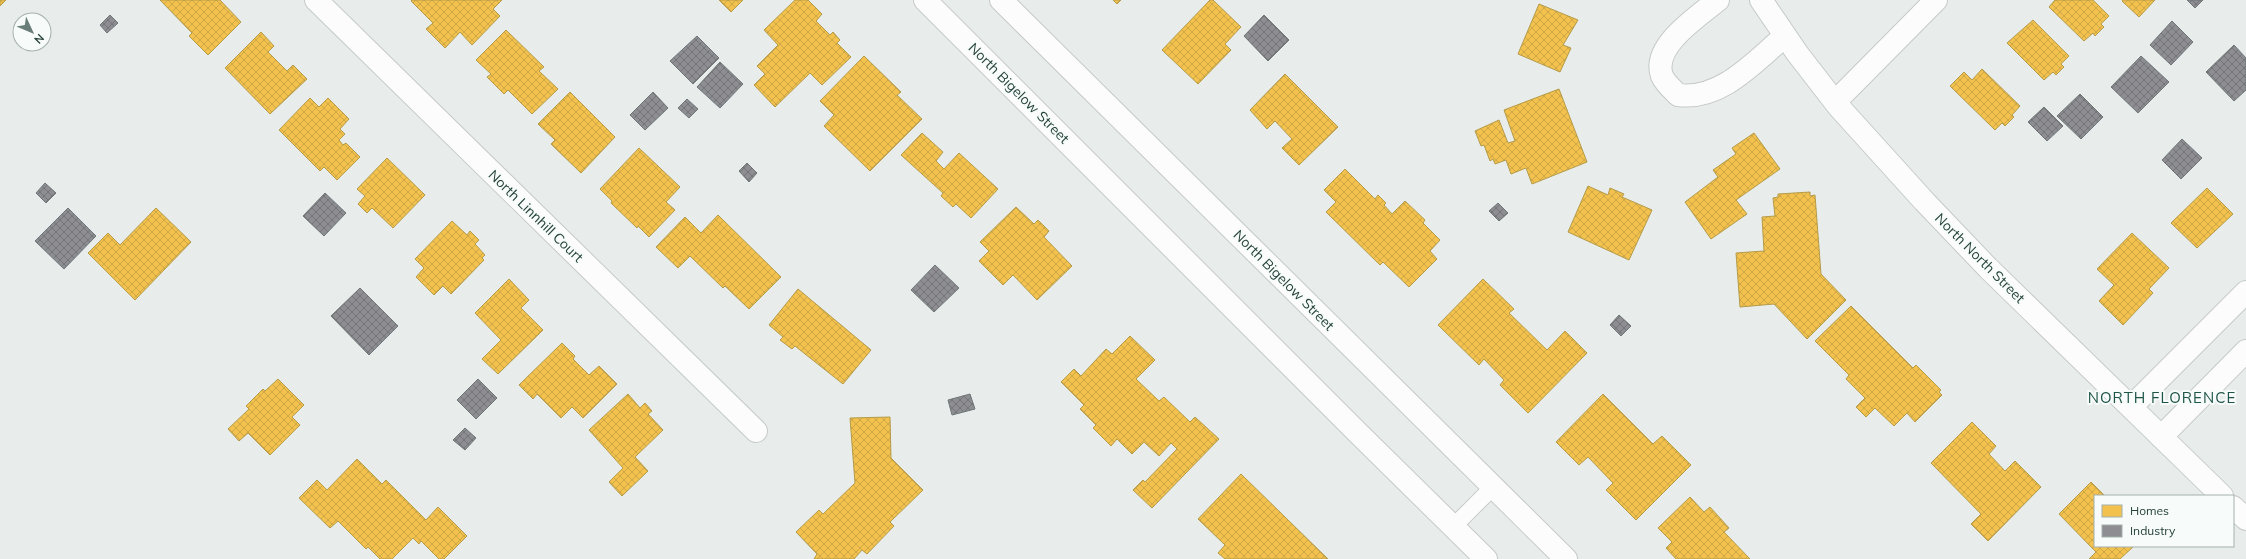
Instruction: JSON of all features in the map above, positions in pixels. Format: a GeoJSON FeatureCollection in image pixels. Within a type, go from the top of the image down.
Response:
{"type":"FeatureCollection","features":[{"type":"Feature","properties":{"kind":"street","name":"North Linnhill Court"},"geometry":{"type":"LineString","coordinates":[[316,0],[756,431]]}},
{"type":"Feature","properties":{"kind":"street","name":"North Bigelow Street"},"geometry":{"type":"LineString","coordinates":[[925,0],[1486,559]]}},
{"type":"Feature","properties":{"kind":"street","name":"North Bigelow Street"},"geometry":{"type":"LineString","coordinates":[[1001,0],[1566,559]]}},
{"type":"Feature","properties":{"kind":"street"},"geometry":{"type":"LineString","coordinates":[[1718,0],[1681,30],[1668,45],[1660,60],[1662,76],[1678,95],[1691,97],[1722,87],[1785,36]]}},
{"type":"Feature","properties":{"kind":"street","name":"North North Street"},"geometry":{"type":"LineString","coordinates":[[1761,0],[1785,36],[1835,102],[1914,190],[1967,246],[2221,495]]}},
{"type":"Feature","properties":{"kind":"street"},"geometry":{"type":"LineString","coordinates":[[1835,102],[1936,0]]}},
{"type":"Feature","properties":{"kind":"street"},"geometry":{"type":"LineString","coordinates":[[2131,407],[2246,292]]}},
{"type":"Feature","properties":{"kind":"street"},"geometry":{"type":"LineString","coordinates":[[2161,437],[2246,351]]}},
{"type":"Feature","properties":{"kind":"street"},"geometry":{"type":"LineString","coordinates":[[2234,508],[2246,519]]}},
{"type":"Feature","properties":{"kind":"lane"},"geometry":{"type":"LineString","coordinates":[[1453,527],[1493,487]]}},
{"type":"Feature","properties":{"kind":"building: Homes"},"geometry":{"type":"Polygon","coordinates":[[[0,0],[6,0],[0,6],[0,0]]]}},
{"type":"Feature","properties":{"kind":"building: Homes"},"geometry":{"type":"Polygon","coordinates":[[[160,0],[220,0],[241,22],[208,55],[189,36],[192,33],[160,0]]]}},
{"type":"Feature","properties":{"kind":"building: Homes"},"geometry":{"type":"Polygon","coordinates":[[[502,0],[493,9],[500,16],[472,45],[460,32],[445,48],[426,29],[433,23],[411,1],[502,0]]]}},
{"type":"Feature","properties":{"kind":"building: Homes"},"geometry":{"type":"Polygon","coordinates":[[[719,0],[743,0],[731,12],[719,0]]]}},
{"type":"Feature","properties":{"kind":"building: Homes"},"geometry":{"type":"Polygon","coordinates":[[[795,0],[808,0],[822,14],[816,21],[830,35],[833,32],[840,40],[837,43],[851,57],[822,85],[810,73],[775,107],[754,85],[765,74],[757,66],[778,45],[764,30],[795,0]]]}},
{"type":"Feature","properties":{"kind":"building: Homes"},"geometry":{"type":"Polygon","coordinates":[[[1113,0],[1121,0],[1117,4],[1113,0]]]}},
{"type":"Feature","properties":{"kind":"building: Homes"},"geometry":{"type":"Polygon","coordinates":[[[1210,0],[1213,0],[1241,27],[1225,44],[1231,50],[1198,84],[1162,50],[1210,0]]]}},
{"type":"Feature","properties":{"kind":"building: Homes"},"geometry":{"type":"Polygon","coordinates":[[[2055,0],[2093,0],[2109,16],[2101,24],[2104,27],[2095,36],[2093,33],[2084,41],[2049,7],[2055,0]]]}},
{"type":"Feature","properties":{"kind":"building: Homes"},"geometry":{"type":"Polygon","coordinates":[[[2155,0],[2139,17],[2122,1],[2155,0]]]}},
{"type":"Feature","properties":{"kind":"building: Homes"},"geometry":{"type":"Polygon","coordinates":[[[1539,4],[1578,20],[1563,45],[1571,48],[1560,72],[1518,54],[1539,4]]]}},
{"type":"Feature","properties":{"kind":"building: Homes"},"geometry":{"type":"Polygon","coordinates":[[[2033,20],[2069,56],[2061,64],[2064,67],[2056,75],[2053,72],[2044,80],[2007,43],[2033,20]]]}},
{"type":"Feature","properties":{"kind":"building: Homes"},"geometry":{"type":"Polygon","coordinates":[[[506,30],[544,67],[539,71],[558,89],[532,114],[508,90],[504,94],[487,77],[491,74],[476,60],[506,30]]]}},
{"type":"Feature","properties":{"kind":"building: Homes"},"geometry":{"type":"Polygon","coordinates":[[[261,32],[274,46],[268,52],[287,71],[293,65],[307,79],[270,114],[225,68],[261,32]]]}},
{"type":"Feature","properties":{"kind":"building: Homes"},"geometry":{"type":"Polygon","coordinates":[[[864,56],[901,92],[897,95],[922,119],[870,171],[824,126],[834,115],[820,101],[864,56]]]}},
{"type":"Feature","properties":{"kind":"building: Homes"},"geometry":{"type":"Polygon","coordinates":[[[1982,69],[2020,106],[2012,115],[2014,117],[2005,126],[2002,123],[1995,130],[1950,86],[1964,72],[1972,80],[1982,69]]]}},
{"type":"Feature","properties":{"kind":"building: Homes"},"geometry":{"type":"Polygon","coordinates":[[[1285,74],[1338,127],[1299,165],[1282,148],[1292,139],[1275,121],[1267,129],[1250,110],[1285,74]]]}},
{"type":"Feature","properties":{"kind":"building: Homes"},"geometry":{"type":"Polygon","coordinates":[[[1559,89],[1587,162],[1532,184],[1526,168],[1511,174],[1506,160],[1495,164],[1493,159],[1490,161],[1484,145],[1481,146],[1475,131],[1499,120],[1508,143],[1515,141],[1504,110],[1559,89]]]}},
{"type":"Feature","properties":{"kind":"building: Homes"},"geometry":{"type":"Polygon","coordinates":[[[570,92],[615,137],[581,173],[551,144],[555,140],[538,124],[570,92]]]}},
{"type":"Feature","properties":{"kind":"building: Homes"},"geometry":{"type":"Polygon","coordinates":[[[310,98],[319,107],[328,98],[349,119],[340,129],[345,134],[339,140],[343,145],[346,143],[360,157],[337,180],[324,167],[320,171],[279,130],[310,98]]]}},
{"type":"Feature","properties":{"kind":"building: Homes"},"geometry":{"type":"Polygon","coordinates":[[[922,133],[943,152],[936,161],[944,169],[959,153],[998,189],[971,218],[956,204],[953,207],[941,196],[943,193],[901,155],[922,133]]]}},
{"type":"Feature","properties":{"kind":"building: Homes"},"geometry":{"type":"Polygon","coordinates":[[[1754,133],[1780,169],[1736,200],[1747,214],[1711,239],[1685,202],[1718,177],[1713,170],[1736,154],[1732,148],[1754,133]]]}},
{"type":"Feature","properties":{"kind":"building: Homes"},"geometry":{"type":"Polygon","coordinates":[[[639,148],[680,187],[666,202],[675,210],[649,237],[638,226],[637,228],[611,203],[612,201],[600,189],[639,148]]]}},
{"type":"Feature","properties":{"kind":"building: Homes"},"geometry":{"type":"Polygon","coordinates":[[[387,158],[425,195],[393,228],[372,208],[367,213],[358,204],[365,196],[357,189],[387,158]]]}},
{"type":"Feature","properties":{"kind":"building: Homes"},"geometry":{"type":"Polygon","coordinates":[[[1345,169],[1375,199],[1378,195],[1386,203],[1384,205],[1392,214],[1405,201],[1425,220],[1423,223],[1440,240],[1430,251],[1437,259],[1409,287],[1383,262],[1380,265],[1326,212],[1336,202],[1324,190],[1345,169]]]}},
{"type":"Feature","properties":{"kind":"building: Homes"},"geometry":{"type":"Polygon","coordinates":[[[1588,186],[1608,195],[1610,188],[1624,194],[1622,197],[1652,210],[1629,260],[1568,232],[1588,186]]]}},
{"type":"Feature","properties":{"kind":"building: Homes"},"geometry":{"type":"Polygon","coordinates":[[[2207,188],[2233,214],[2197,248],[2171,223],[2207,188]]]}},
{"type":"Feature","properties":{"kind":"building: Homes"},"geometry":{"type":"Polygon","coordinates":[[[1810,192],[1810,196],[1815,195],[1821,274],[1846,300],[1807,339],[1774,304],[1740,307],[1736,253],[1764,251],[1762,217],[1775,216],[1773,198],[1778,197],[1778,194],[1810,192]]]}},
{"type":"Feature","properties":{"kind":"building: Homes"},"geometry":{"type":"Polygon","coordinates":[[[1016,207],[1034,224],[1038,220],[1049,231],[1044,237],[1072,266],[1037,300],[1013,275],[1003,285],[979,261],[989,251],[980,242],[1016,207]]]}},
{"type":"Feature","properties":{"kind":"building: Homes"},"geometry":{"type":"Polygon","coordinates":[[[156,208],[191,242],[135,300],[88,253],[108,233],[120,245],[156,208]]]}},
{"type":"Feature","properties":{"kind":"building: Homes"},"geometry":{"type":"Polygon","coordinates":[[[718,215],[781,277],[749,309],[725,286],[723,288],[690,256],[678,268],[656,247],[685,217],[701,233],[718,215]]]}},
{"type":"Feature","properties":{"kind":"building: Homes"},"geometry":{"type":"Polygon","coordinates":[[[452,221],[467,235],[470,231],[479,240],[475,244],[485,255],[482,258],[484,260],[451,294],[443,286],[434,295],[416,277],[424,268],[415,259],[452,221]]]}},
{"type":"Feature","properties":{"kind":"building: Homes"},"geometry":{"type":"Polygon","coordinates":[[[2132,233],[2169,268],[2149,289],[2153,293],[2123,325],[2099,301],[2114,285],[2097,269],[2132,233]]]}},
{"type":"Feature","properties":{"kind":"building: Homes"},"geometry":{"type":"Polygon","coordinates":[[[509,279],[529,300],[521,308],[543,330],[498,374],[482,359],[501,340],[475,313],[509,279]]]}},
{"type":"Feature","properties":{"kind":"building: Homes"},"geometry":{"type":"Polygon","coordinates":[[[1483,279],[1514,309],[1509,313],[1547,350],[1565,331],[1587,353],[1528,413],[1500,385],[1504,380],[1484,359],[1479,365],[1438,325],[1483,279]]]}},
{"type":"Feature","properties":{"kind":"building: Homes"},"geometry":{"type":"Polygon","coordinates":[[[798,289],[871,350],[843,384],[795,346],[792,349],[780,340],[783,337],[769,325],[798,289]]]}},
{"type":"Feature","properties":{"kind":"building: Homes"},"geometry":{"type":"Polygon","coordinates":[[[1851,306],[1913,368],[1916,365],[1941,390],[1939,392],[1942,395],[1915,422],[1907,413],[1894,426],[1875,408],[1866,417],[1856,407],[1865,398],[1846,379],[1849,375],[1815,341],[1851,306]]]}},
{"type":"Feature","properties":{"kind":"building: Homes"},"geometry":{"type":"Polygon","coordinates":[[[1130,336],[1155,360],[1136,379],[1159,401],[1164,397],[1190,422],[1195,417],[1219,439],[1152,508],[1133,490],[1143,480],[1145,482],[1177,449],[1171,443],[1159,456],[1144,442],[1132,454],[1117,439],[1111,446],[1093,428],[1096,425],[1080,409],[1084,405],[1061,382],[1074,369],[1081,376],[1106,349],[1112,354],[1130,336]]]}},
{"type":"Feature","properties":{"kind":"building: Homes"},"geometry":{"type":"Polygon","coordinates":[[[562,343],[575,356],[573,359],[589,375],[599,366],[617,384],[583,418],[572,407],[561,418],[537,394],[533,399],[519,385],[562,343]]]}},
{"type":"Feature","properties":{"kind":"building: Homes"},"geometry":{"type":"Polygon","coordinates":[[[278,379],[304,405],[292,417],[300,425],[270,455],[248,433],[239,441],[228,429],[249,409],[246,406],[263,389],[265,391],[278,379]]]}},
{"type":"Feature","properties":{"kind":"building: Homes"},"geometry":{"type":"Polygon","coordinates":[[[628,394],[640,408],[645,403],[652,411],[648,414],[663,430],[635,457],[648,471],[622,496],[609,482],[623,468],[589,430],[628,394]]]}},
{"type":"Feature","properties":{"kind":"building: Homes"},"geometry":{"type":"Polygon","coordinates":[[[1603,394],[1653,444],[1662,436],[1691,465],[1636,520],[1606,490],[1613,483],[1588,457],[1579,465],[1556,442],[1603,394]]]}},
{"type":"Feature","properties":{"kind":"building: Homes"},"geometry":{"type":"Polygon","coordinates":[[[890,417],[891,458],[923,490],[890,522],[894,526],[867,554],[862,550],[854,559],[814,559],[817,554],[796,532],[819,510],[823,514],[855,483],[850,418],[890,417]]]}},
{"type":"Feature","properties":{"kind":"building: Homes"},"geometry":{"type":"Polygon","coordinates":[[[1972,422],[1996,446],[1989,454],[2005,471],[2015,461],[2041,487],[1988,541],[1971,524],[1981,514],[1931,463],[1972,422]]]}},
{"type":"Feature","properties":{"kind":"building: Homes"},"geometry":{"type":"Polygon","coordinates":[[[357,459],[382,484],[386,480],[426,520],[438,507],[467,536],[444,559],[439,559],[421,541],[419,544],[413,538],[392,559],[380,559],[368,547],[366,549],[338,521],[330,528],[299,498],[317,480],[327,490],[357,459]]]}},
{"type":"Feature","properties":{"kind":"building: Homes"},"geometry":{"type":"Polygon","coordinates":[[[1241,474],[1328,559],[1225,559],[1218,553],[1225,545],[1198,519],[1241,474]]]}},
{"type":"Feature","properties":{"kind":"building: Homes"},"geometry":{"type":"Polygon","coordinates":[[[2091,482],[2104,495],[2094,495],[2094,547],[2133,547],[2120,559],[2089,559],[2096,552],[2059,514],[2091,482]]]}},
{"type":"Feature","properties":{"kind":"building: Homes"},"geometry":{"type":"Polygon","coordinates":[[[1690,497],[1704,512],[1710,507],[1729,528],[1724,532],[1750,559],[1676,559],[1666,548],[1672,542],[1658,528],[1690,497]]]}},
{"type":"Feature","properties":{"kind":"building: Industry"},"geometry":{"type":"Polygon","coordinates":[[[2187,0],[2203,0],[2195,8],[2187,0]]]}},
{"type":"Feature","properties":{"kind":"building: Industry"},"geometry":{"type":"Polygon","coordinates":[[[110,15],[118,23],[107,33],[100,25],[110,15]]]}},
{"type":"Feature","properties":{"kind":"building: Industry"},"geometry":{"type":"Polygon","coordinates":[[[1264,15],[1289,40],[1268,61],[1244,36],[1264,15]]]}},
{"type":"Feature","properties":{"kind":"building: Industry"},"geometry":{"type":"Polygon","coordinates":[[[2172,21],[2193,42],[2171,65],[2150,45],[2172,21]]]}},
{"type":"Feature","properties":{"kind":"building: Industry"},"geometry":{"type":"Polygon","coordinates":[[[697,36],[719,58],[693,84],[670,61],[697,36]]]}},
{"type":"Feature","properties":{"kind":"building: Industry"},"geometry":{"type":"Polygon","coordinates":[[[2234,45],[2246,58],[2246,90],[2234,101],[2206,72],[2234,45]]]}},
{"type":"Feature","properties":{"kind":"building: Industry"},"geometry":{"type":"Polygon","coordinates":[[[2141,56],[2169,82],[2138,113],[2111,87],[2141,56]]]}},
{"type":"Feature","properties":{"kind":"building: Industry"},"geometry":{"type":"Polygon","coordinates":[[[720,62],[743,84],[720,108],[697,87],[720,62]]]}},
{"type":"Feature","properties":{"kind":"building: Industry"},"geometry":{"type":"Polygon","coordinates":[[[653,92],[668,108],[645,130],[630,115],[653,92]]]}},
{"type":"Feature","properties":{"kind":"building: Industry"},"geometry":{"type":"Polygon","coordinates":[[[2080,94],[2103,117],[2081,139],[2057,116],[2080,94]]]}},
{"type":"Feature","properties":{"kind":"building: Industry"},"geometry":{"type":"Polygon","coordinates":[[[687,99],[698,109],[689,118],[678,108],[687,99]]]}},
{"type":"Feature","properties":{"kind":"building: Industry"},"geometry":{"type":"Polygon","coordinates":[[[2044,107],[2063,126],[2047,141],[2028,122],[2044,107]]]}},
{"type":"Feature","properties":{"kind":"building: Industry"},"geometry":{"type":"Polygon","coordinates":[[[2182,139],[2202,158],[2181,179],[2162,160],[2182,139]]]}},
{"type":"Feature","properties":{"kind":"building: Industry"},"geometry":{"type":"Polygon","coordinates":[[[747,163],[757,173],[749,182],[739,171],[747,163]]]}},
{"type":"Feature","properties":{"kind":"building: Industry"},"geometry":{"type":"Polygon","coordinates":[[[45,183],[56,193],[46,203],[36,193],[45,183]]]}},
{"type":"Feature","properties":{"kind":"building: Industry"},"geometry":{"type":"Polygon","coordinates":[[[325,193],[346,213],[324,236],[303,216],[325,193]]]}},
{"type":"Feature","properties":{"kind":"building: Industry"},"geometry":{"type":"Polygon","coordinates":[[[1498,203],[1508,213],[1499,221],[1489,211],[1498,203]]]}},
{"type":"Feature","properties":{"kind":"building: Industry"},"geometry":{"type":"Polygon","coordinates":[[[68,208],[96,236],[64,269],[35,241],[68,208]]]}},
{"type":"Feature","properties":{"kind":"building: Industry"},"geometry":{"type":"Polygon","coordinates":[[[935,265],[959,288],[934,312],[911,290],[935,265]]]}},
{"type":"Feature","properties":{"kind":"building: Industry"},"geometry":{"type":"Polygon","coordinates":[[[360,288],[398,326],[369,355],[331,316],[360,288]]]}},
{"type":"Feature","properties":{"kind":"building: Industry"},"geometry":{"type":"Polygon","coordinates":[[[1619,315],[1631,326],[1621,336],[1610,325],[1619,315]]]}},
{"type":"Feature","properties":{"kind":"building: Industry"},"geometry":{"type":"Polygon","coordinates":[[[478,379],[497,398],[476,419],[457,400],[478,379]]]}},
{"type":"Feature","properties":{"kind":"building: Industry"},"geometry":{"type":"Polygon","coordinates":[[[970,394],[975,409],[952,415],[948,400],[970,394]]]}},
{"type":"Feature","properties":{"kind":"building: Industry"},"geometry":{"type":"Polygon","coordinates":[[[465,428],[476,438],[465,450],[453,440],[465,428]]]}},
{"type":"Feature","properties":{"kind":"district","name":"NORTH FLORENCE"},"geometry":{"type":"Point","coordinates":[2162,398]}}]}
